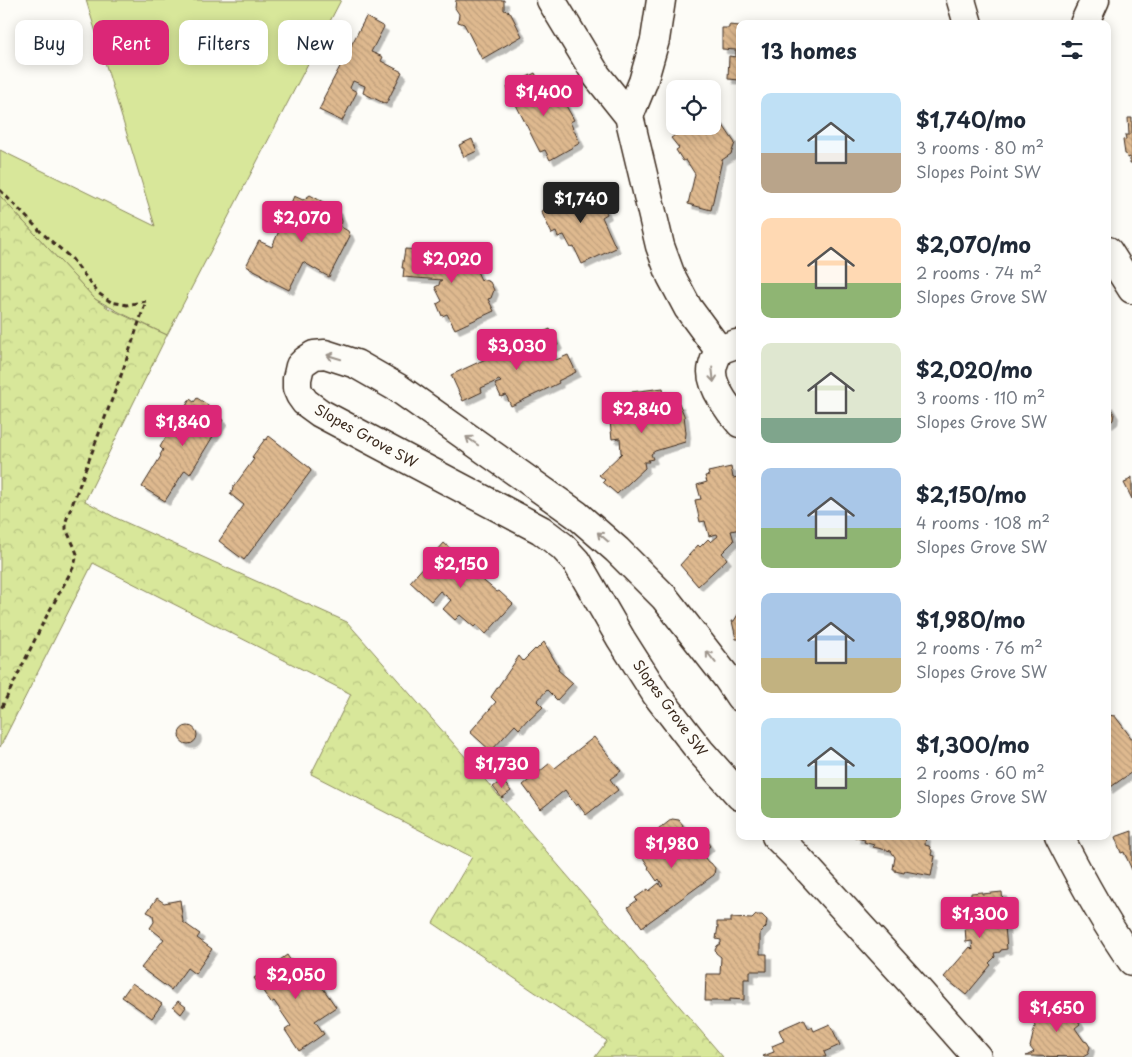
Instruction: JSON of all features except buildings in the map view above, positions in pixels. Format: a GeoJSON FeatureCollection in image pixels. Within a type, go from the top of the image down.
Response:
{"type":"FeatureCollection","features":[{"type":"Feature","properties":{"kind":"street"},"geometry":{"type":"LineString","coordinates":[[551,0],[597,76],[629,116],[660,246],[671,276],[688,308],[730,347],[713,362],[712,381],[736,418]]}},
{"type":"Feature","properties":{"kind":"street"},"geometry":{"type":"LineString","coordinates":[[629,116],[644,82],[656,40],[661,0]]}},
{"type":"Feature","properties":{"kind":"street"},"geometry":{"type":"LineString","coordinates":[[961,0],[967,20]]}},
{"type":"Feature","properties":{"kind":"street"},"geometry":{"type":"LineString","coordinates":[[1086,20],[1095,0]]}},
{"type":"Feature","properties":{"kind":"street"},"geometry":{"type":"LineString","coordinates":[[1111,256],[1132,289]]}},
{"type":"Feature","properties":{"kind":"street","name":"Slopes Grove SW"},"geometry":{"type":"LineString","coordinates":[[736,691],[664,597],[617,550],[577,514],[398,388],[356,364],[325,354],[314,355],[300,366],[297,388],[305,402],[320,413],[541,530],[562,546],[576,560],[621,639],[656,694],[700,750],[736,791]]}},
{"type":"Feature","properties":{"kind":"street"},"geometry":{"type":"LineString","coordinates":[[784,840],[797,846],[976,1057]]}},
{"type":"Feature","properties":{"kind":"street"},"geometry":{"type":"LineString","coordinates":[[1061,840],[1083,883],[1132,961]]}},
{"type":"Feature","properties":{"kind":"path"},"geometry":{"type":"LineString","coordinates":[[0,190],[43,234],[72,260],[98,293],[111,302],[127,305],[146,301],[120,378],[66,521],[66,529],[76,554],[74,566],[44,621],[0,711]]}},
{"type":"Feature","properties":{"kind":"green space"},"geometry":{"type":"Polygon","coordinates":[[[86,0],[341,0],[331,20],[278,20],[278,65],[307,65],[167,335],[95,299],[0,196],[0,150],[155,226],[106,65],[169,65],[169,20],[93,20],[93,23],[86,0]]]}},
{"type":"Feature","properties":{"kind":"green space"},"geometry":{"type":"Polygon","coordinates":[[[0,196],[95,299],[108,308],[167,335],[85,501],[116,518],[347,622],[723,1057],[595,1057],[607,1041],[433,923],[472,857],[311,774],[351,694],[93,563],[0,747],[0,196]]]}}]}
